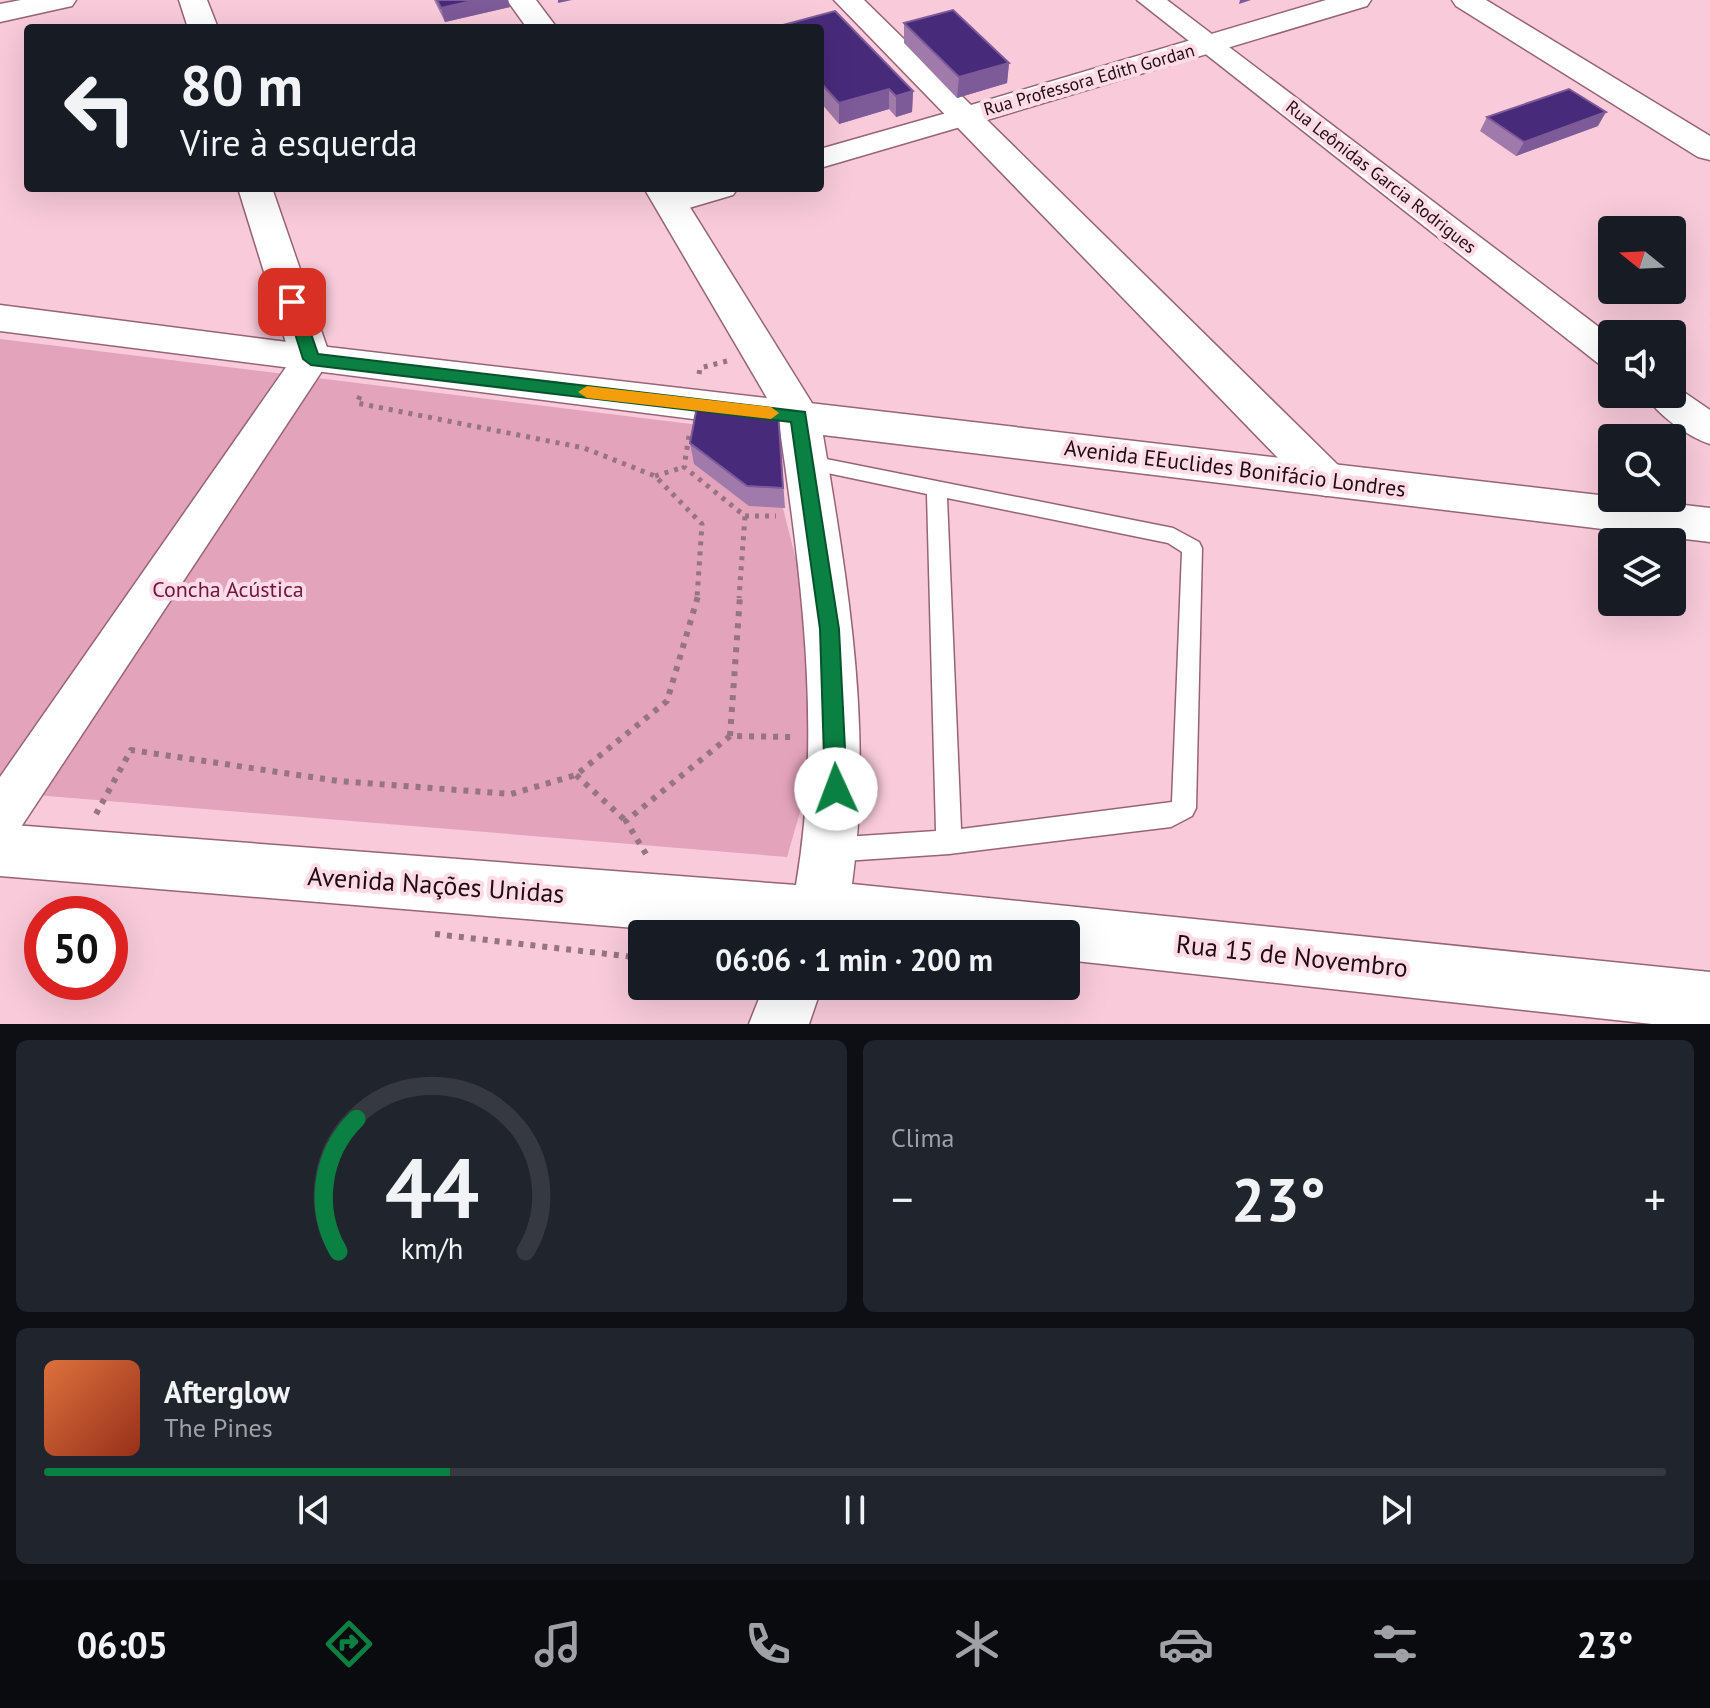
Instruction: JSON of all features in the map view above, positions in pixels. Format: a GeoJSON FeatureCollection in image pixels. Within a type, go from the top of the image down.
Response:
{"type":"FeatureCollection","features":[{"type":"Feature","properties":{"kind":"main road"},"geometry":{"type":"LineString","coordinates":[[0,13],[62,0]]}},
{"type":"Feature","properties":{"kind":"main road"},"geometry":{"type":"LineString","coordinates":[[193,0],[202,24]]}},
{"type":"Feature","properties":{"kind":"main road"},"geometry":{"type":"LineString","coordinates":[[521,0],[539,24]]}},
{"type":"Feature","properties":{"kind":"main road"},"geometry":{"type":"LineString","coordinates":[[848,0],[1326,480]]}},
{"type":"Feature","properties":{"kind":"main road","name":"Rua Professora Edith Gordan"},"geometry":{"type":"LineString","coordinates":[[964,117],[1357,0]]}},
{"type":"Feature","properties":{"kind":"main road"},"geometry":{"type":"LineString","coordinates":[[1466,0],[1710,150]]}},
{"type":"Feature","properties":{"kind":"main road"},"geometry":{"type":"LineString","coordinates":[[1501,0],[1710,124]]}},
{"type":"Feature","properties":{"kind":"main road"},"geometry":{"type":"LineString","coordinates":[[256,192],[311,359]]}},
{"type":"Feature","properties":{"kind":"main road"},"geometry":{"type":"LineString","coordinates":[[666,195],[762,353],[788,430],[829,629],[836,789],[829,850],[835,920]]}},
{"type":"Feature","properties":{"kind":"main road"},"geometry":{"type":"LineString","coordinates":[[0,318],[311,359],[788,430]]}},
{"type":"Feature","properties":{"kind":"main road","name":"Avenida EEuclides Bonifácio Londres"},"geometry":{"type":"LineString","coordinates":[[788,430],[1326,480],[1710,525]]}},
{"type":"Feature","properties":{"kind":"main road","name":"Avenida Nações Unidas"},"geometry":{"type":"LineString","coordinates":[[0,850],[835,920]]}},
{"type":"Feature","properties":{"kind":"main road","name":"Rua 15 de Novembro"},"geometry":{"type":"LineString","coordinates":[[1080,943],[1710,1001]]}},
{"type":"Feature","properties":{"kind":"main road"},"geometry":{"type":"LineString","coordinates":[[779,1024],[788,1000]]}},
{"type":"Feature","properties":{"kind":"street","name":"Rua Leônidas Garcia Rodrigues"},"geometry":{"type":"LineString","coordinates":[[1150,0],[1598,344]]}},
{"type":"Feature","properties":{"kind":"street","name":"Rua Professora Edith Gordan"},"geometry":{"type":"LineString","coordinates":[[824,158],[964,117]]}},
{"type":"Feature","properties":{"kind":"street"},"geometry":{"type":"LineString","coordinates":[[666,195],[690,192]]}},
{"type":"Feature","properties":{"kind":"street"},"geometry":{"type":"LineString","coordinates":[[0,817],[311,359]]}},
{"type":"Feature","properties":{"kind":"street"},"geometry":{"type":"LineString","coordinates":[[1681,408],[1710,430]]}},
{"type":"Feature","properties":{"kind":"lane"},"geometry":{"type":"LineString","coordinates":[[788,430],[937,486],[1173,536],[1192,548],[1184,808],[1171,816],[949,842],[829,850]]}},
{"type":"Feature","properties":{"kind":"lane"},"geometry":{"type":"LineString","coordinates":[[937,486],[949,842]]}},
{"type":"Feature","properties":{"kind":"path"},"geometry":{"type":"LineString","coordinates":[[684,467],[700,368],[762,353]]}},
{"type":"Feature","properties":{"kind":"path"},"geometry":{"type":"LineString","coordinates":[[89,827],[131,750],[338,781],[511,794],[576,775],[667,701],[697,605],[702,524],[655,476],[584,448],[357,403],[362,392]]}},
{"type":"Feature","properties":{"kind":"path"},"geometry":{"type":"LineString","coordinates":[[655,476],[684,467]]}},
{"type":"Feature","properties":{"kind":"path"},"geometry":{"type":"LineString","coordinates":[[684,467],[745,516],[730,736]]}},
{"type":"Feature","properties":{"kind":"path"},"geometry":{"type":"LineString","coordinates":[[626,821],[730,736],[802,737]]}},
{"type":"Feature","properties":{"kind":"path"},"geometry":{"type":"LineString","coordinates":[[576,775],[626,821],[647,857]]}},
{"type":"Feature","properties":{"kind":"green space","name":"Concha Acústica"},"geometry":{"type":"Polygon","coordinates":[[[0,339],[764,433],[832,702],[787,857],[0,792],[0,339]]]}},
{"type":"Feature","properties":{"kind":"building"},"geometry":{"type":"Polygon","coordinates":[[[437,0],[476,0],[441,8],[437,0]]]}},
{"type":"Feature","properties":{"kind":"building"},"geometry":{"type":"Polygon","coordinates":[[[953,10],[1009,63],[959,77],[904,23],[953,10]]]}},
{"type":"Feature","properties":{"kind":"building"},"geometry":{"type":"Polygon","coordinates":[[[835,11],[913,91],[896,96],[889,89],[839,103],[824,86],[824,24],[787,24],[835,11]]]}},
{"type":"Feature","properties":{"kind":"building"},"geometry":{"type":"Polygon","coordinates":[[[1569,89],[1606,112],[1524,142],[1487,117],[1569,89]]]}},
{"type":"Feature","properties":{"kind":"building"},"geometry":{"type":"Polygon","coordinates":[[[698,401],[778,410],[783,488],[747,486],[690,443],[698,401]]]}},
{"type":"Feature","properties":{"kind":"slow traffic"},"geometry":{"type":"LineString","coordinates":[[587,392],[771,413]]}},
{"type":"Feature","properties":{"kind":"route"},"geometry":{"type":"LineString","coordinates":[[292,302],[311,359],[799,416],[829,629],[836,789]]}}]}
